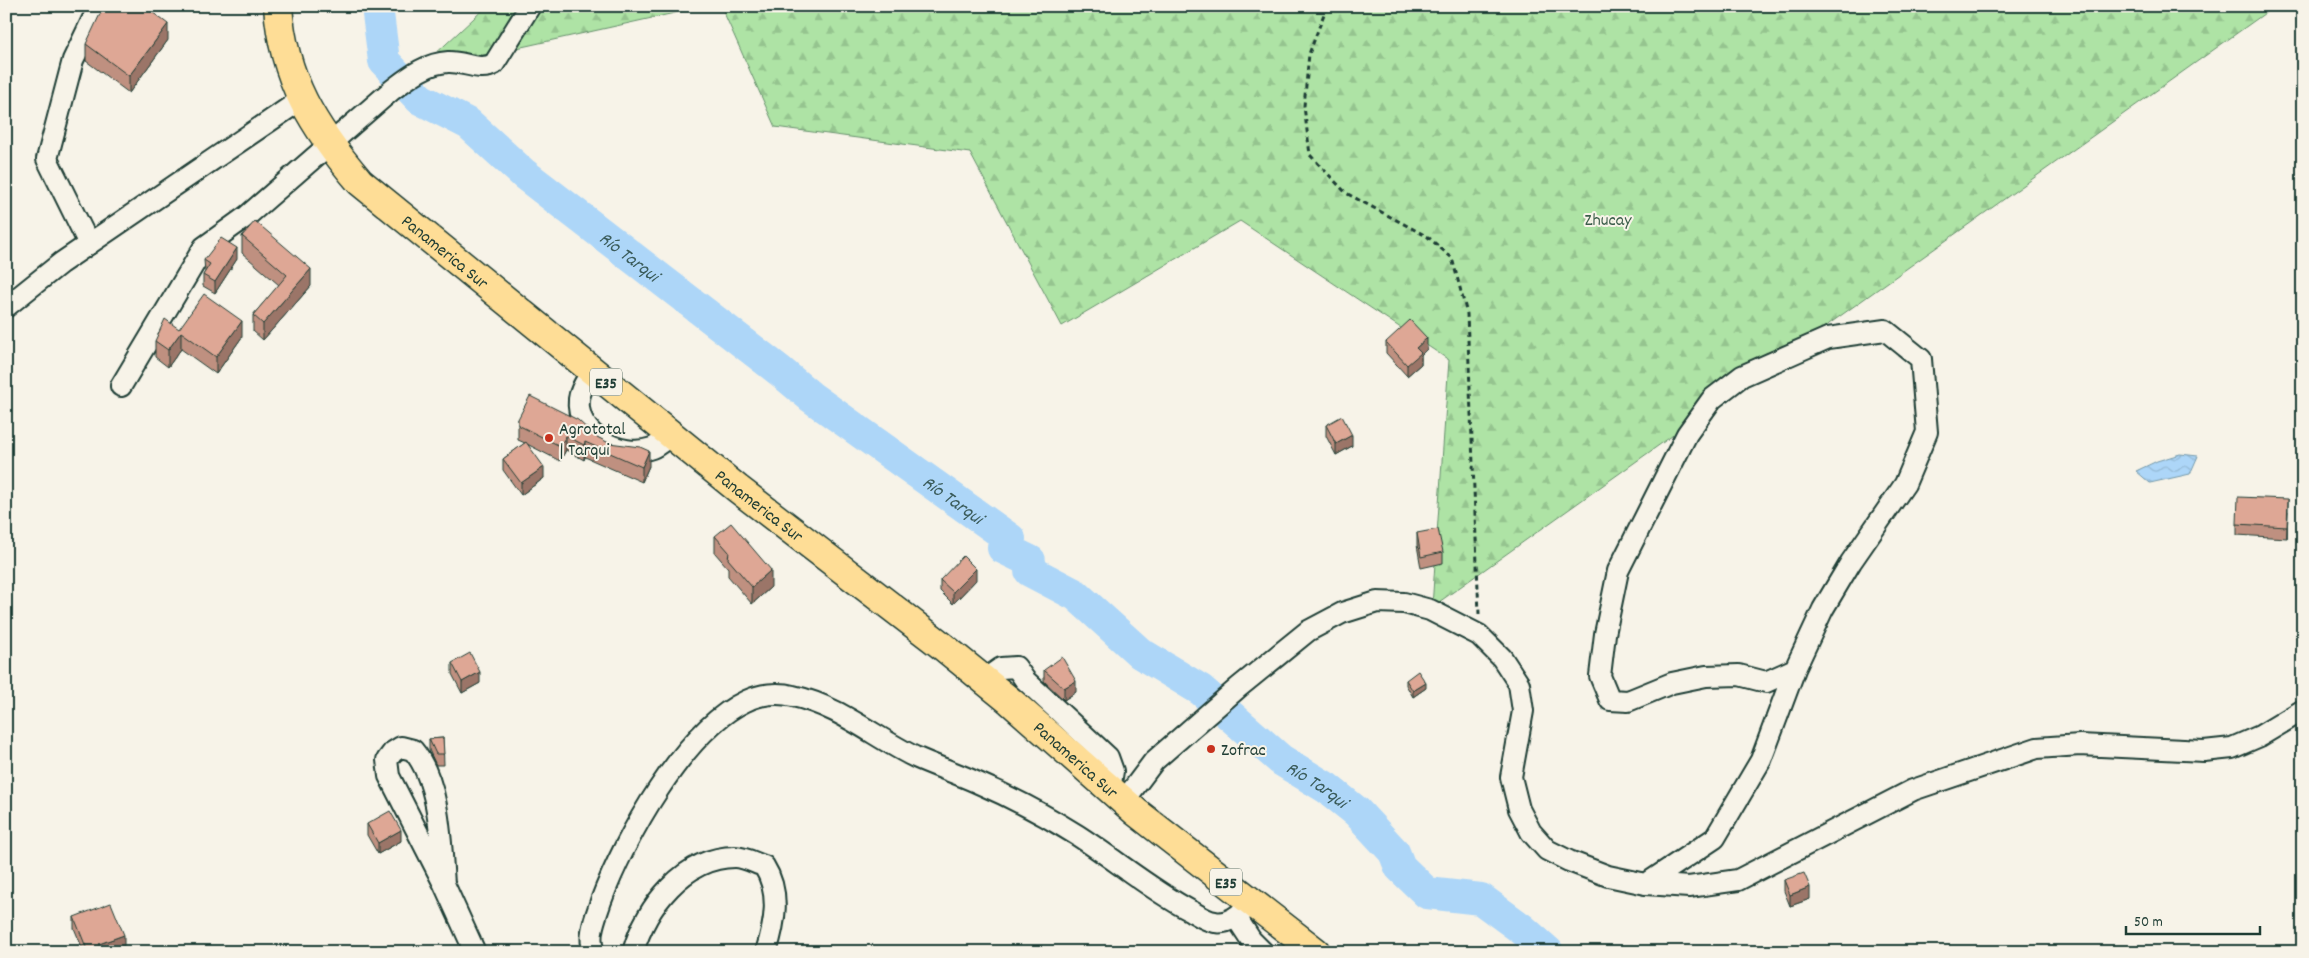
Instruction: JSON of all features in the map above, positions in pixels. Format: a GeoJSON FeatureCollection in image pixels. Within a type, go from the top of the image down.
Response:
{"type":"FeatureCollection","features":[{"type":"Feature","properties":{"kind":"highway","name":"Panamerica Sur"},"geometry":{"type":"LineString","coordinates":[[278,6],[294,84],[328,145],[360,182],[671,435],[984,680],[1117,795],[1244,910],[1316,952]]}},
{"type":"Feature","properties":{"kind":"street"},"geometry":{"type":"LineString","coordinates":[[89,244],[47,159],[73,60],[100,6]]}},
{"type":"Feature","properties":{"kind":"street"},"geometry":{"type":"LineString","coordinates":[[121,386],[204,247],[247,216],[413,74],[446,62],[489,67],[498,60],[530,6]]}},
{"type":"Feature","properties":{"kind":"street"},"geometry":{"type":"LineString","coordinates":[[6,307],[89,244],[302,99]]}},
{"type":"Feature","properties":{"kind":"street"},"geometry":{"type":"LineString","coordinates":[[1646,884],[1715,838],[1761,760],[1795,669],[1823,609],[1851,562],[1905,484],[1927,432],[1921,359],[1886,330],[1828,338],[1742,376],[1712,399],[1687,434],[1618,571],[1605,634],[1600,676],[1610,700],[1628,701],[1672,683],[1706,676],[1739,675],[1766,682],[1795,669]]}},
{"type":"Feature","properties":{"kind":"street"},"geometry":{"type":"LineString","coordinates":[[592,371],[578,400],[586,426],[598,440],[613,448],[634,452],[653,448],[671,435]]}},
{"type":"Feature","properties":{"kind":"street"},"geometry":{"type":"LineString","coordinates":[[1117,795],[1208,713],[1308,631],[1342,613],[1377,602],[1404,603],[1430,610],[1479,635],[1502,658],[1518,684],[1523,712],[1512,776],[1519,809],[1531,832],[1546,850],[1608,876],[1646,884],[1690,887],[1738,880],[1913,790],[2037,748],[2080,745],[2204,751],[2232,748],[2260,736],[2303,710]]}},
{"type":"Feature","properties":{"kind":"street"},"geometry":{"type":"LineString","coordinates":[[594,952],[591,946],[592,926],[607,885],[635,825],[653,796],[695,743],[722,717],[747,701],[776,693],[794,696],[847,716],[914,757],[1026,805],[1078,836],[1170,900],[1206,919],[1216,923],[1228,921],[1244,910],[1251,940],[1263,952]]}},
{"type":"Feature","properties":{"kind":"street"},"geometry":{"type":"LineString","coordinates":[[444,884],[439,822],[428,778],[413,750],[400,747],[387,760],[389,776],[444,884],[475,952]]}},
{"type":"Feature","properties":{"kind":"street"},"geometry":{"type":"LineString","coordinates":[[633,952],[645,923],[670,886],[705,862],[736,857],[764,866],[772,878],[776,897],[772,935],[766,952]]}},
{"type":"Feature","properties":{"kind":"path"},"geometry":{"type":"LineString","coordinates":[[1327,6],[1309,54],[1304,106],[1310,155],[1346,193],[1428,237],[1452,258],[1467,314],[1479,635]]}},
{"type":"Feature","properties":{"kind":"green space"},"geometry":{"type":"Polygon","coordinates":[[[487,6],[706,6],[418,70],[487,6]]]}},
{"type":"Feature","properties":{"kind":"green space","name":"Zhucay"},"geometry":{"type":"Polygon","coordinates":[[[721,6],[2275,6],[1432,607],[1449,360],[1240,221],[1062,326],[970,153],[775,127],[721,6]]]}},
{"type":"Feature","properties":{"kind":"water"},"geometry":{"type":"Polygon","coordinates":[[[2180,454],[2198,456],[2190,474],[2150,483],[2136,471],[2157,461],[2180,454]]]}},
{"type":"Feature","properties":{"kind":"building"},"geometry":{"type":"Polygon","coordinates":[[[106,6],[144,6],[168,24],[129,76],[86,44],[101,12],[106,6]]]}},
{"type":"Feature","properties":{"kind":"building"},"geometry":{"type":"Polygon","coordinates":[[[255,221],[311,269],[263,324],[253,315],[287,275],[242,236],[255,221]]]}},
{"type":"Feature","properties":{"kind":"building"},"geometry":{"type":"Polygon","coordinates":[[[221,238],[237,248],[215,282],[203,275],[210,264],[204,260],[221,238]]]}},
{"type":"Feature","properties":{"kind":"building"},"geometry":{"type":"Polygon","coordinates":[[[204,294],[242,321],[216,357],[181,332],[168,350],[155,341],[165,319],[179,329],[204,294]]]}},
{"type":"Feature","properties":{"kind":"building"},"geometry":{"type":"Polygon","coordinates":[[[1410,320],[1427,338],[1416,348],[1421,353],[1407,365],[1386,342],[1410,320]]]}},
{"type":"Feature","properties":{"kind":"building"},"geometry":{"type":"Polygon","coordinates":[[[530,396],[578,420],[595,436],[609,443],[640,447],[649,451],[642,467],[585,442],[584,445],[566,436],[560,446],[518,425],[518,419],[530,396]]]}},
{"type":"Feature","properties":{"kind":"building"},"geometry":{"type":"Polygon","coordinates":[[[1342,416],[1352,435],[1336,444],[1326,425],[1342,416]]]}},
{"type":"Feature","properties":{"kind":"building"},"geometry":{"type":"Polygon","coordinates":[[[526,442],[544,467],[521,483],[503,459],[526,442]]]}},
{"type":"Feature","properties":{"kind":"building"},"geometry":{"type":"Polygon","coordinates":[[[2238,497],[2288,499],[2287,527],[2237,524],[2238,497]]]}},
{"type":"Feature","properties":{"kind":"building"},"geometry":{"type":"Polygon","coordinates":[[[731,523],[771,570],[752,587],[728,559],[729,552],[715,536],[731,523]]]}},
{"type":"Feature","properties":{"kind":"building"},"geometry":{"type":"Polygon","coordinates":[[[1438,529],[1443,552],[1421,557],[1417,533],[1438,529]]]}},
{"type":"Feature","properties":{"kind":"building"},"geometry":{"type":"Polygon","coordinates":[[[963,556],[976,569],[953,592],[940,580],[963,556]]]}},
{"type":"Feature","properties":{"kind":"building"},"geometry":{"type":"Polygon","coordinates":[[[470,653],[480,672],[462,682],[452,663],[470,653]]]}},
{"type":"Feature","properties":{"kind":"building"},"geometry":{"type":"Polygon","coordinates":[[[1062,657],[1076,681],[1064,688],[1044,670],[1062,657]]]}},
{"type":"Feature","properties":{"kind":"building"},"geometry":{"type":"Polygon","coordinates":[[[1418,671],[1426,683],[1413,691],[1406,680],[1418,671]]]}},
{"type":"Feature","properties":{"kind":"building"},"geometry":{"type":"Polygon","coordinates":[[[443,738],[444,754],[436,754],[429,739],[443,738]]]}},
{"type":"Feature","properties":{"kind":"building"},"geometry":{"type":"Polygon","coordinates":[[[390,811],[401,830],[378,843],[367,824],[390,811]]]}},
{"type":"Feature","properties":{"kind":"building"},"geometry":{"type":"Polygon","coordinates":[[[1804,873],[1810,887],[1790,895],[1784,880],[1804,873]]]}},
{"type":"Feature","properties":{"kind":"building"},"geometry":{"type":"Polygon","coordinates":[[[111,903],[124,935],[99,944],[104,952],[88,952],[74,917],[111,903]]]}},
{"type":"Feature","properties":{"kind":"waterway","name":"Río Tarqui"},"geometry":{"type":"LineString","coordinates":[[377,6],[384,61],[420,99],[469,124],[524,174],[780,371],[811,397],[1010,539],[1003,548],[1030,561],[1030,571],[1076,595],[1140,653],[1201,690],[1281,760],[1327,788],[1357,812],[1394,852],[1400,867],[1427,893],[1481,899],[1522,929],[1548,952]]}},
{"type":"Feature","properties":{"kind":"place","name":"Agrototal | Tarqui"},"geometry":{"type":"Point","coordinates":[549,438]}},
{"type":"Feature","properties":{"kind":"place","name":"Zofrac"},"geometry":{"type":"Point","coordinates":[1211,749]}}]}
